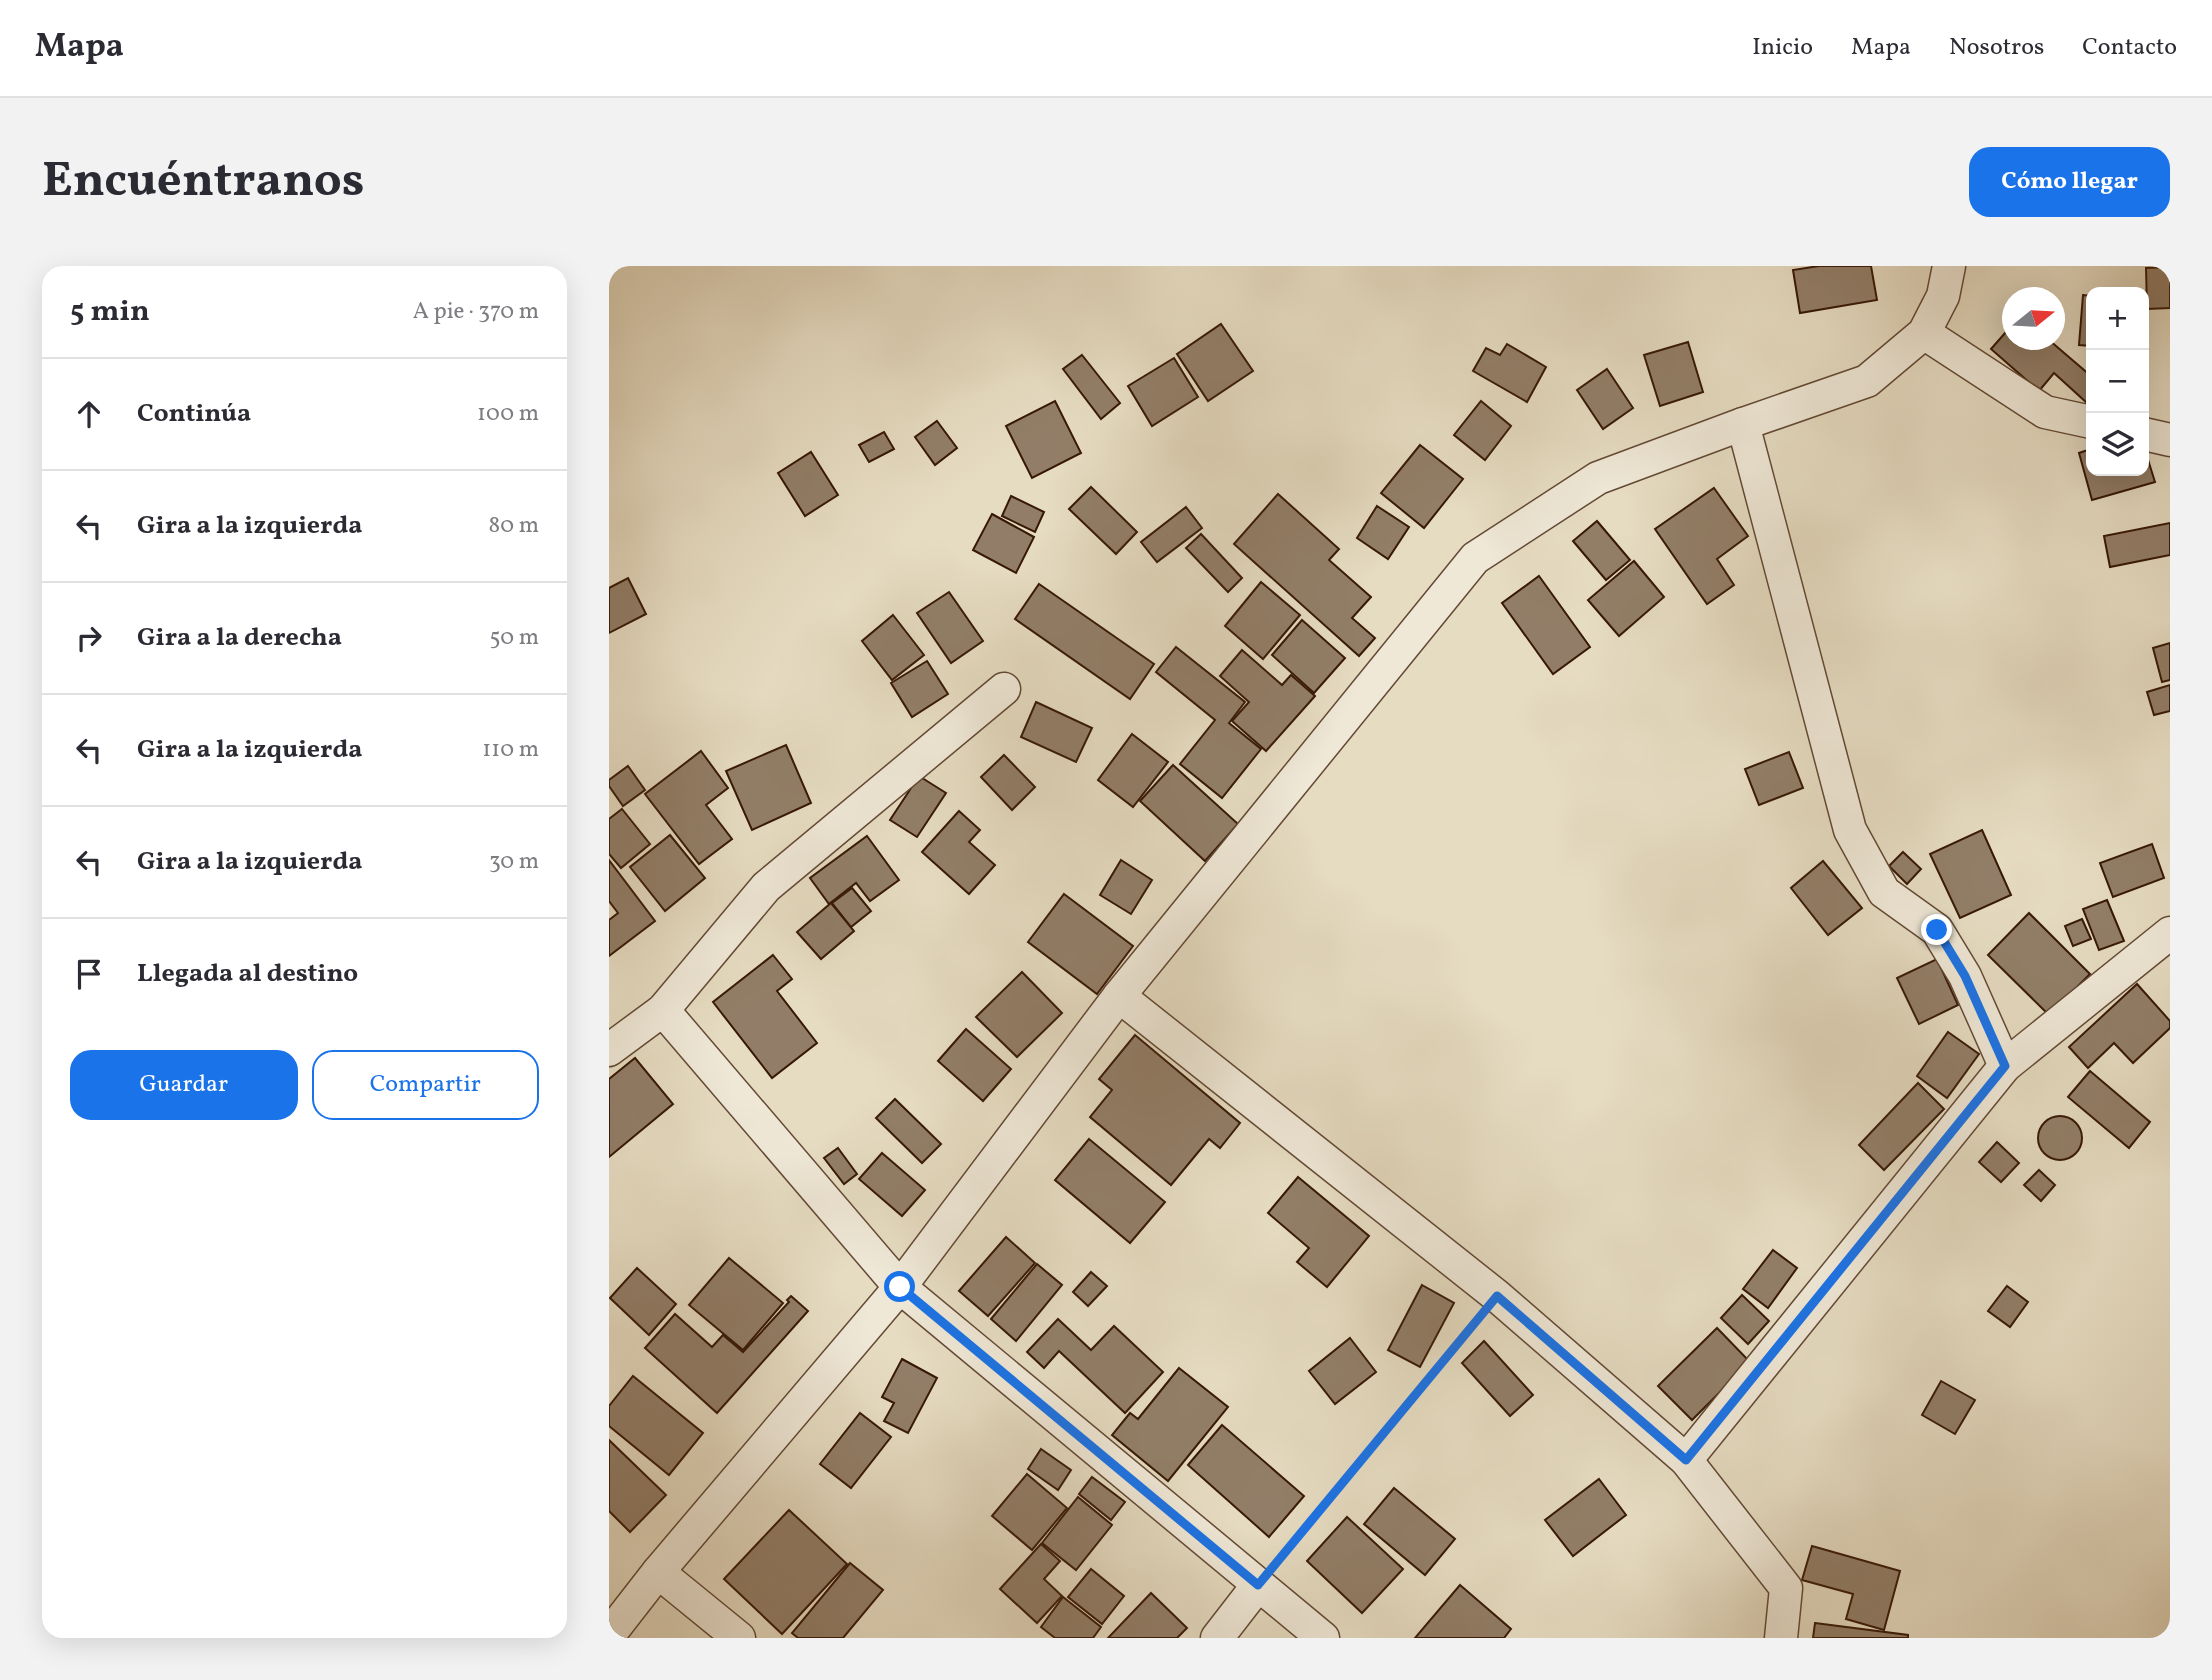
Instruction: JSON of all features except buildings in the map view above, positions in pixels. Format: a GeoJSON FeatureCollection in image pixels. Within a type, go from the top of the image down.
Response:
{"type":"FeatureCollection","features":[{"type":"Feature","properties":{"kind":"street"},"geometry":{"type":"LineString","coordinates":[[609,1635],[658,1572],[900,1287],[1119,996],[1475,558],[1598,478],[1867,381],[1924,333],[1943,296],[1949,266]]}},
{"type":"Feature","properties":{"kind":"street"},"geometry":{"type":"LineString","coordinates":[[1924,333],[2045,412],[2086,421]]}},
{"type":"Feature","properties":{"kind":"street"},"geometry":{"type":"LineString","coordinates":[[1743,424],[1850,830],[1884,892],[1937,930],[1965,976],[2005,1066]]}},
{"type":"Feature","properties":{"kind":"street"},"geometry":{"type":"LineString","coordinates":[[2149,435],[2170,440]]}},
{"type":"Feature","properties":{"kind":"street"},"geometry":{"type":"LineString","coordinates":[[609,1050],[663,1010],[767,887],[1004,689]]}},
{"type":"Feature","properties":{"kind":"street"},"geometry":{"type":"LineString","coordinates":[[1686,1460],[2005,1066],[2170,933]]}},
{"type":"Feature","properties":{"kind":"street"},"geometry":{"type":"LineString","coordinates":[[1119,996],[1497,1296],[1686,1460],[1786,1588],[1781,1638]]}},
{"type":"Feature","properties":{"kind":"street"},"geometry":{"type":"LineString","coordinates":[[663,1010],[900,1287],[1322,1638]]}},
{"type":"Feature","properties":{"kind":"street"},"geometry":{"type":"LineString","coordinates":[[658,1572],[739,1638]]}},
{"type":"Feature","properties":{"kind":"street"},"geometry":{"type":"LineString","coordinates":[[1217,1638],[1258,1585]]}},
{"type":"Feature","properties":{"kind":"path"},"geometry":{"type":"LineString","coordinates":[[1258,1585],[1497,1296]]}},
{"type":"Feature","properties":{"kind":"route"},"geometry":{"type":"LineString","coordinates":[[900,1287],[1258,1585],[1497,1296],[1686,1460],[2005,1066],[1965,976],[1937,930]]}}]}
